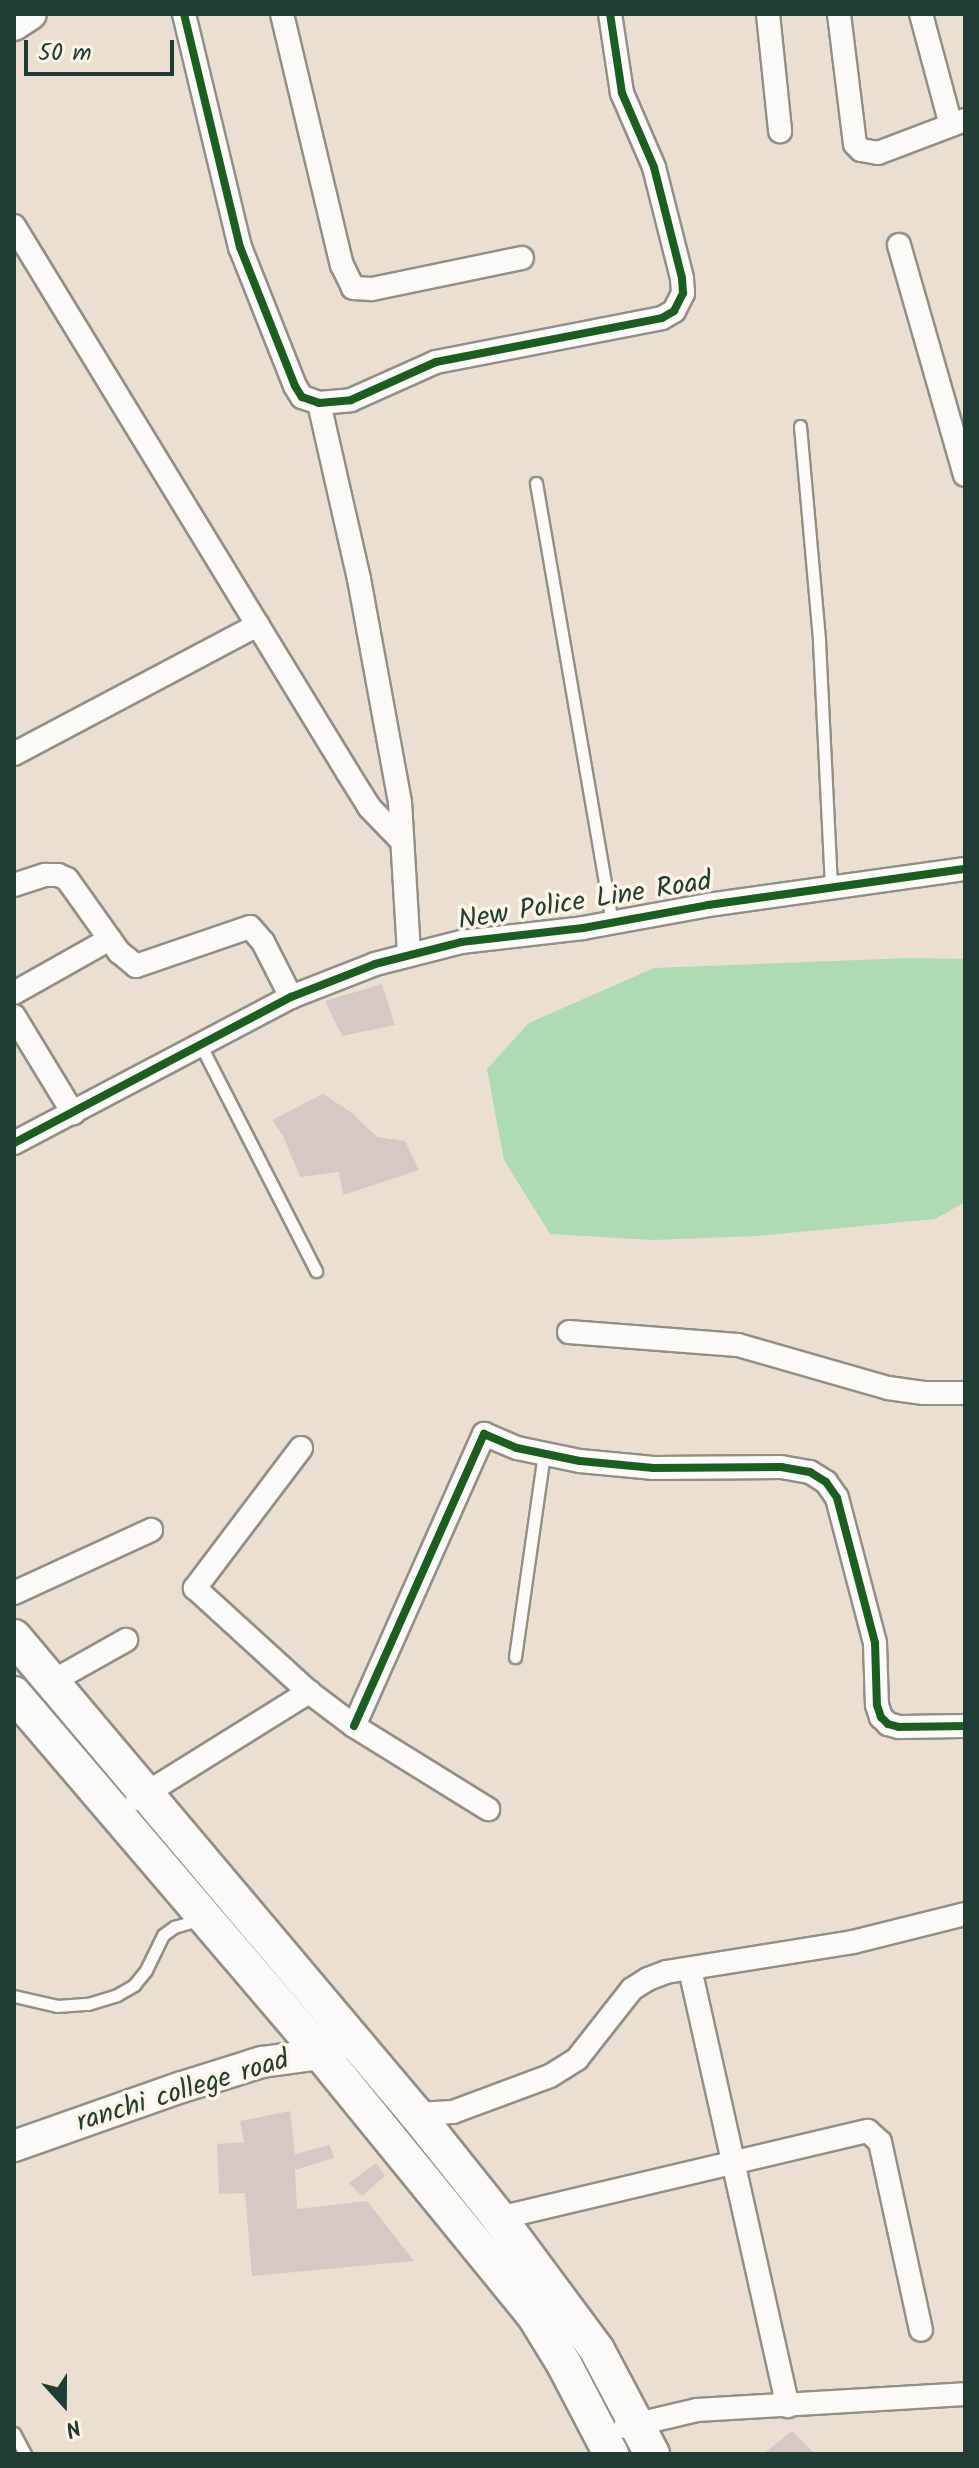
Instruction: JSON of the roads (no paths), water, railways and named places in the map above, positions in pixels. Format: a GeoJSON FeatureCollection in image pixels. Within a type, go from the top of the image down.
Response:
{"type":"FeatureCollection","features":[{"type":"Feature","properties":{"kind":"main road"},"geometry":{"type":"LineString","coordinates":[[14,1637],[145,1793],[534,2315],[607,2445]]}},
{"type":"Feature","properties":{"kind":"main road"},"geometry":{"type":"LineString","coordinates":[[21,1711],[117,1814],[206,1918],[335,2045],[416,2114],[499,2218],[597,2350],[652,2454]]}},
{"type":"Feature","properties":{"kind":"street"},"geometry":{"type":"LineString","coordinates":[[14,25],[31,14]]}},
{"type":"Feature","properties":{"kind":"street"},"geometry":{"type":"LineString","coordinates":[[184,14],[244,257],[295,386],[302,397],[319,403],[351,400],[436,362],[662,318],[679,305],[683,293],[682,278],[654,167],[622,93],[610,14]]}},
{"type":"Feature","properties":{"kind":"street"},"geometry":{"type":"LineString","coordinates":[[282,14],[342,265],[353,288],[372,289],[522,258]]}},
{"type":"Feature","properties":{"kind":"street"},"geometry":{"type":"LineString","coordinates":[[768,14],[780,131]]}},
{"type":"Feature","properties":{"kind":"street"},"geometry":{"type":"LineString","coordinates":[[839,14],[855,144],[861,150],[878,153],[958,123],[921,14]]}},
{"type":"Feature","properties":{"kind":"street"},"geometry":{"type":"LineString","coordinates":[[14,226],[369,807],[402,841]]}},
{"type":"Feature","properties":{"kind":"street"},"geometry":{"type":"LineString","coordinates":[[899,245],[965,475]]}},
{"type":"Feature","properties":{"kind":"street"},"geometry":{"type":"LineString","coordinates":[[319,403],[362,593],[400,802],[409,955]]}},
{"type":"Feature","properties":{"kind":"street"},"geometry":{"type":"LineString","coordinates":[[14,754],[258,625]]}},
{"type":"Feature","properties":{"kind":"street","name":"New Police Line Road"},"geometry":{"type":"LineString","coordinates":[[14,1143],[291,997],[375,964],[461,942],[612,923],[965,869]]}},
{"type":"Feature","properties":{"kind":"street"},"geometry":{"type":"LineString","coordinates":[[14,885],[45,875],[67,879],[127,961],[136,966],[250,927],[263,942],[291,997]]}},
{"type":"Feature","properties":{"kind":"street"},"geometry":{"type":"LineString","coordinates":[[14,993],[110,939]]}},
{"type":"Feature","properties":{"kind":"street"},"geometry":{"type":"LineString","coordinates":[[14,1016],[73,1113]]}},
{"type":"Feature","properties":{"kind":"street"},"geometry":{"type":"LineString","coordinates":[[569,1332],[738,1345],[888,1388],[924,1393],[965,1393]]}},
{"type":"Feature","properties":{"kind":"street"},"geometry":{"type":"LineString","coordinates":[[354,1726],[484,1434],[517,1448],[580,1461],[654,1468],[781,1467],[810,1472],[826,1482],[837,1498],[875,1643],[877,1705],[881,1717],[888,1724],[899,1727],[965,1726]]}},
{"type":"Feature","properties":{"kind":"street"},"geometry":{"type":"LineString","coordinates":[[301,1448],[195,1588],[309,1692],[354,1726],[488,1809]]}},
{"type":"Feature","properties":{"kind":"street"},"geometry":{"type":"LineString","coordinates":[[14,1593],[151,1530]]}},
{"type":"Feature","properties":{"kind":"street"},"geometry":{"type":"LineString","coordinates":[[53,1681],[126,1640]]}},
{"type":"Feature","properties":{"kind":"street"},"geometry":{"type":"LineString","coordinates":[[117,1814],[145,1793],[309,1692]]}},
{"type":"Feature","properties":{"kind":"street"},"geometry":{"type":"LineString","coordinates":[[416,2114],[453,2112],[550,2076],[577,2059],[596,2039],[632,1989],[666,1972],[853,1942],[965,1914]]}},
{"type":"Feature","properties":{"kind":"street"},"geometry":{"type":"LineString","coordinates":[[690,1969],[788,2406]]}},
{"type":"Feature","properties":{"kind":"street","name":"ranchi college road"},"geometry":{"type":"LineString","coordinates":[[14,2146],[262,2062],[335,2045]]}},
{"type":"Feature","properties":{"kind":"street"},"geometry":{"type":"LineString","coordinates":[[499,2218],[859,2131],[875,2135],[880,2142],[921,2330]]}},
{"type":"Feature","properties":{"kind":"street"},"geometry":{"type":"LineString","coordinates":[[607,2445],[637,2422],[697,2410],[965,2394]]}},
{"type":"Feature","properties":{"kind":"lane"},"geometry":{"type":"LineString","coordinates":[[800,426],[819,641],[831,888]]}},
{"type":"Feature","properties":{"kind":"lane"},"geometry":{"type":"LineString","coordinates":[[536,483],[612,923]]}},
{"type":"Feature","properties":{"kind":"lane"},"geometry":{"type":"LineString","coordinates":[[200,1044],[316,1271]]}},
{"type":"Feature","properties":{"kind":"lane"},"geometry":{"type":"LineString","coordinates":[[515,1657],[544,1454]]}},
{"type":"Feature","properties":{"kind":"lane"},"geometry":{"type":"LineString","coordinates":[[14,1996],[57,2006],[88,2004],[117,1995],[134,1985],[146,1970],[163,1935],[174,1927],[206,1918]]}},
{"type":"Feature","properties":{"kind":"lane"},"geometry":{"type":"LineString","coordinates":[[14,2433],[25,2454]]}}]}
